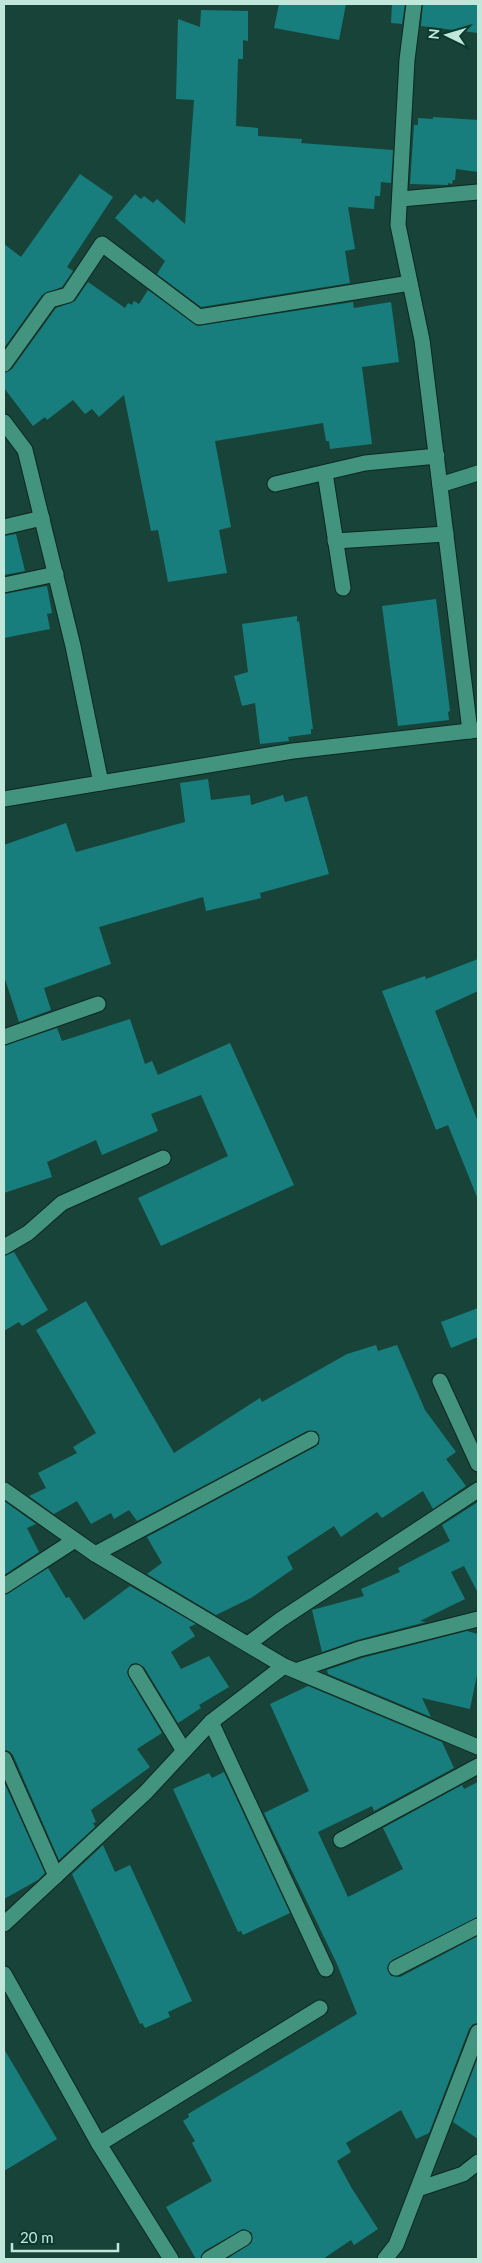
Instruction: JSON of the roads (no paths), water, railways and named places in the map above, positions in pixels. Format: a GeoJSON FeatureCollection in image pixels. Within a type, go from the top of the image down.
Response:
{"type":"FeatureCollection","features":[{"type":"Feature","properties":{"kind":"street"},"geometry":{"type":"LineString","coordinates":[[4,799],[293,752],[474,730],[446,534],[422,340],[398,224],[401,199],[407,60],[414,4]]}},
{"type":"Feature","properties":{"kind":"street"},"geometry":{"type":"LineString","coordinates":[[401,199],[478,192]]}},
{"type":"Feature","properties":{"kind":"street"},"geometry":{"type":"LineString","coordinates":[[4,364],[50,300],[68,295],[102,244],[199,317],[410,283]]}},
{"type":"Feature","properties":{"kind":"street"},"geometry":{"type":"LineString","coordinates":[[4,422],[25,450],[73,646],[101,783]]}},
{"type":"Feature","properties":{"kind":"street"},"geometry":{"type":"LineString","coordinates":[[275,484],[365,463],[437,456]]}},
{"type":"Feature","properties":{"kind":"street"},"geometry":{"type":"LineString","coordinates":[[325,473],[343,588]]}},
{"type":"Feature","properties":{"kind":"street"},"geometry":{"type":"LineString","coordinates":[[440,485],[478,473]]}},
{"type":"Feature","properties":{"kind":"street"},"geometry":{"type":"LineString","coordinates":[[4,527],[42,518]]}},
{"type":"Feature","properties":{"kind":"street"},"geometry":{"type":"LineString","coordinates":[[335,541],[446,534]]}},
{"type":"Feature","properties":{"kind":"street"},"geometry":{"type":"LineString","coordinates":[[4,585],[56,574]]}},
{"type":"Feature","properties":{"kind":"street"},"geometry":{"type":"LineString","coordinates":[[4,1037],[98,1004]]}},
{"type":"Feature","properties":{"kind":"street"},"geometry":{"type":"LineString","coordinates":[[4,1247],[28,1233],[62,1203],[163,1158]]}},
{"type":"Feature","properties":{"kind":"street"},"geometry":{"type":"LineString","coordinates":[[440,1381],[478,1464]]}},
{"type":"Feature","properties":{"kind":"street"},"geometry":{"type":"LineString","coordinates":[[94,1554],[310,1440]]}},
{"type":"Feature","properties":{"kind":"street"},"geometry":{"type":"LineString","coordinates":[[248,1644],[280,1620],[478,1490]]}},
{"type":"Feature","properties":{"kind":"street"},"geometry":{"type":"LineString","coordinates":[[4,1491],[94,1554],[291,1668],[478,1747]]}},
{"type":"Feature","properties":{"kind":"street"},"geometry":{"type":"LineString","coordinates":[[4,1586],[75,1540]]}},
{"type":"Feature","properties":{"kind":"street"},"geometry":{"type":"LineString","coordinates":[[4,1924],[146,1792],[211,1722],[291,1668],[478,1619]]}},
{"type":"Feature","properties":{"kind":"street"},"geometry":{"type":"LineString","coordinates":[[136,1672],[184,1751]]}},
{"type":"Feature","properties":{"kind":"street"},"geometry":{"type":"LineString","coordinates":[[211,1722],[326,1969]]}},
{"type":"Feature","properties":{"kind":"street"},"geometry":{"type":"LineString","coordinates":[[4,1759],[56,1876]]}},
{"type":"Feature","properties":{"kind":"street"},"geometry":{"type":"LineString","coordinates":[[341,1840],[478,1766]]}},
{"type":"Feature","properties":{"kind":"street"},"geometry":{"type":"LineString","coordinates":[[396,1968],[478,1926]]}},
{"type":"Feature","properties":{"kind":"street"},"geometry":{"type":"LineString","coordinates":[[4,1974],[99,2144],[171,2259]]}},
{"type":"Feature","properties":{"kind":"street"},"geometry":{"type":"LineString","coordinates":[[99,2144],[320,2008]]}},
{"type":"Feature","properties":{"kind":"street"},"geometry":{"type":"LineString","coordinates":[[385,2259],[396,2245],[478,2032]]}},
{"type":"Feature","properties":{"kind":"street"},"geometry":{"type":"LineString","coordinates":[[418,2189],[463,2174],[478,2162]]}},
{"type":"Feature","properties":{"kind":"street"},"geometry":{"type":"LineString","coordinates":[[209,2259],[244,2238]]}}]}
